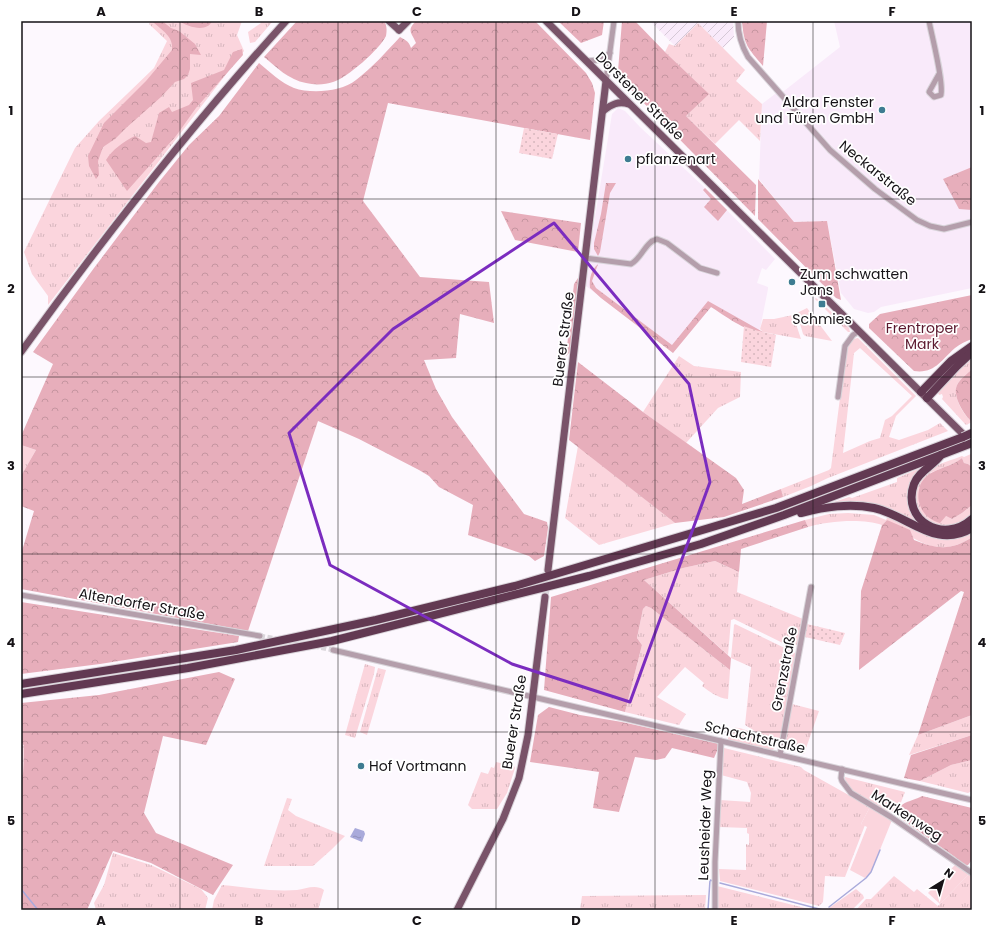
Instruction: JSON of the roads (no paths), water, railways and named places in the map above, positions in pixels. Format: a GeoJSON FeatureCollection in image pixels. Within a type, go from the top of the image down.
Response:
{"type":"FeatureCollection","features":[{"type":"Feature","properties":{"kind":"highway"},"geometry":{"type":"LineString","coordinates":[[924,395],[951,362],[972,346]]}},
{"type":"Feature","properties":{"kind":"highway"},"geometry":{"type":"LineString","coordinates":[[924,395],[972,352]]}},
{"type":"Feature","properties":{"kind":"highway"},"geometry":{"type":"LineString","coordinates":[[21,684],[236,650],[376,620],[515,586],[776,508],[972,433]]}},
{"type":"Feature","properties":{"kind":"highway"},"geometry":{"type":"LineString","coordinates":[[21,694],[188,668],[332,641],[589,576],[701,544],[784,515],[972,443]]}},
{"type":"Feature","properties":{"kind":"highway"},"geometry":{"type":"LineString","coordinates":[[941,454],[936,461],[918,476],[912,491],[912,498],[916,512],[926,525],[939,530],[947,531],[956,529],[964,526],[972,519]]}},
{"type":"Feature","properties":{"kind":"highway"},"geometry":{"type":"LineString","coordinates":[[784,515],[795,515],[834,506],[864,506],[876,508],[898,516],[935,534],[953,536],[972,528]]}},
{"type":"Feature","properties":{"kind":"main road"},"geometry":{"type":"LineString","coordinates":[[21,352],[86,263],[147,184],[285,21]]}},
{"type":"Feature","properties":{"kind":"main road"},"geometry":{"type":"LineString","coordinates":[[272,37],[292,21]]}},
{"type":"Feature","properties":{"kind":"main road"},"geometry":{"type":"LineString","coordinates":[[389,21],[399,30]]}},
{"type":"Feature","properties":{"kind":"main road"},"geometry":{"type":"LineString","coordinates":[[397,21],[399,30]]}},
{"type":"Feature","properties":{"kind":"main road"},"geometry":{"type":"LineString","coordinates":[[399,30],[408,21]]}},
{"type":"Feature","properties":{"kind":"main road","name":"Dorstener Straße"},"geometry":{"type":"LineString","coordinates":[[546,21],[972,443]]}},
{"type":"Feature","properties":{"kind":"main road","name":"Buerer Straße"},"geometry":{"type":"LineString","coordinates":[[548,570],[606,81]]}},
{"type":"Feature","properties":{"kind":"main road"},"geometry":{"type":"LineString","coordinates":[[603,111],[619,102],[629,104]]}},
{"type":"Feature","properties":{"kind":"main road","name":"Buerer Straße"},"geometry":{"type":"LineString","coordinates":[[457,910],[503,819],[514,794],[524,759],[545,597]]}},
{"type":"Feature","properties":{"kind":"street","name":"Buerer Straße"},"geometry":{"type":"LineString","coordinates":[[606,81],[614,21]]}},
{"type":"Feature","properties":{"kind":"street","name":"Neckarstraße"},"geometry":{"type":"LineString","coordinates":[[738,21],[738,34],[741,46],[748,57],[830,150],[857,175],[924,224],[944,229],[972,222]]}},
{"type":"Feature","properties":{"kind":"street"},"geometry":{"type":"LineString","coordinates":[[929,21],[939,74]]}},
{"type":"Feature","properties":{"kind":"street"},"geometry":{"type":"LineString","coordinates":[[586,61],[600,60],[610,53]]}},
{"type":"Feature","properties":{"kind":"street"},"geometry":{"type":"LineString","coordinates":[[585,258],[631,264],[638,258],[650,242],[657,239],[667,243],[700,268],[717,273]]}},
{"type":"Feature","properties":{"kind":"street"},"geometry":{"type":"LineString","coordinates":[[838,397],[845,346],[853,335],[859,331]]}},
{"type":"Feature","properties":{"kind":"street","name":"Grenzstraße"},"geometry":{"type":"LineString","coordinates":[[780,755],[811,587]]}},
{"type":"Feature","properties":{"kind":"street","name":"Altendorfer Straße"},"geometry":{"type":"LineString","coordinates":[[21,595],[260,636]]}},
{"type":"Feature","properties":{"kind":"street"},"geometry":{"type":"LineString","coordinates":[[333,650],[532,696]]}},
{"type":"Feature","properties":{"kind":"street","name":"Schachtstraße"},"geometry":{"type":"LineString","coordinates":[[532,696],[972,800]]}},
{"type":"Feature","properties":{"kind":"street","name":"Leusheider Weg"},"geometry":{"type":"LineString","coordinates":[[715,910],[715,862],[721,741]]}},
{"type":"Feature","properties":{"kind":"street","name":"Markenweg"},"geometry":{"type":"LineString","coordinates":[[842,769],[842,781],[851,793],[891,817],[972,873]]}},
{"type":"Feature","properties":{"kind":"water"},"geometry":{"type":"Polygon","coordinates":[[[355,828],[364,831],[365,834],[362,842],[350,837],[355,828]]]}},
{"type":"Feature","properties":{"kind":"waterway"},"geometry":{"type":"LineString","coordinates":[[829,907],[866,878],[871,872],[880,850]]}},
{"type":"Feature","properties":{"kind":"waterway"},"geometry":{"type":"LineString","coordinates":[[708,910],[710,880],[713,881]]}},
{"type":"Feature","properties":{"kind":"waterway"},"geometry":{"type":"LineString","coordinates":[[720,883],[823,910]]}},
{"type":"Feature","properties":{"kind":"waterway"},"geometry":{"type":"LineString","coordinates":[[21,889],[38,910]]}},
{"type":"Feature","properties":{"kind":"tunnel"},"geometry":{"type":"LineString","coordinates":[[545,597],[548,572]]}},
{"type":"Feature","properties":{"kind":"tunnel"},"geometry":{"type":"LineString","coordinates":[[260,636],[277,639]]}},
{"type":"Feature","properties":{"kind":"tunnel"},"geometry":{"type":"LineString","coordinates":[[286,641],[304,645]]}},
{"type":"Feature","properties":{"kind":"tunnel"},"geometry":{"type":"LineString","coordinates":[[314,646],[333,650]]}},
{"type":"Feature","properties":{"kind":"place","name":"Aldra Fenster und Türen GmbH"},"geometry":{"type":"Point","coordinates":[882,110]}},
{"type":"Feature","properties":{"kind":"place","name":"pflanzenart"},"geometry":{"type":"Point","coordinates":[628,159]}},
{"type":"Feature","properties":{"kind":"place","name":"Zum schwatten Jans"},"geometry":{"type":"Point","coordinates":[792,282]}},
{"type":"Feature","properties":{"kind":"place","name":"Schmies"},"geometry":{"type":"Point","coordinates":[822,304]}},
{"type":"Feature","properties":{"kind":"place","name":"Hof Vortmann"},"geometry":{"type":"Point","coordinates":[361,766]}},
{"type":"Feature","properties":{"kind":"park label","name":"Frentroper Mark"},"geometry":{"type":"Point","coordinates":[922,336]}}]}
